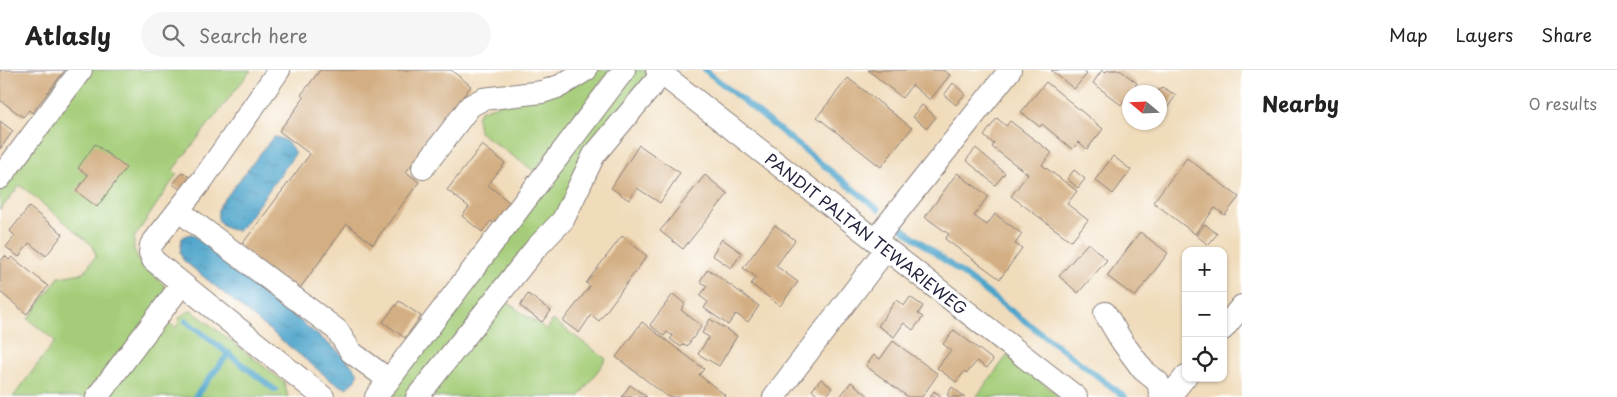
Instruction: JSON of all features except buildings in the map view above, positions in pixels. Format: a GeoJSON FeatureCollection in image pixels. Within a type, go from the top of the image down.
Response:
{"type":"FeatureCollection","features":[{"type":"Feature","properties":{"kind":"street"},"geometry":{"type":"LineString","coordinates":[[0,178],[81,70]]}},
{"type":"Feature","properties":{"kind":"street"},"geometry":{"type":"LineString","coordinates":[[279,70],[203,179],[152,245],[150,253],[153,260],[323,397]]}},
{"type":"Feature","properties":{"kind":"street"},"geometry":{"type":"LineString","coordinates":[[423,168],[470,106],[483,100],[542,92],[560,86],[586,70]]}},
{"type":"Feature","properties":{"kind":"street"},"geometry":{"type":"LineString","coordinates":[[178,211],[337,330],[351,352],[383,389],[624,70]]}},
{"type":"Feature","properties":{"kind":"street"},"geometry":{"type":"LineString","coordinates":[[774,397],[880,244],[1010,70]]}},
{"type":"Feature","properties":{"kind":"street"},"geometry":{"type":"LineString","coordinates":[[416,397],[536,248],[563,220],[594,155],[659,72]]}},
{"type":"Feature","properties":{"kind":"street","name":"PANDIT PALTAN TEWARIEWEG"},"geometry":{"type":"LineString","coordinates":[[659,72],[1076,397]]}},
{"type":"Feature","properties":{"kind":"street"},"geometry":{"type":"LineString","coordinates":[[97,397],[182,284]]}},
{"type":"Feature","properties":{"kind":"street"},"geometry":{"type":"LineString","coordinates":[[1227,324],[1242,306]]}},
{"type":"Feature","properties":{"kind":"street"},"geometry":{"type":"LineString","coordinates":[[1105,313],[1123,343],[1143,370],[1158,382],[1161,397]]}},
{"type":"Feature","properties":{"kind":"street"},"geometry":{"type":"LineString","coordinates":[[1169,397],[1182,381]]}},
{"type":"Feature","properties":{"kind":"green space"},"geometry":{"type":"Polygon","coordinates":[[[86,70],[251,70],[173,170],[177,174],[134,238],[134,249],[138,260],[164,285],[166,290],[152,311],[176,328],[180,317],[191,310],[284,382],[288,397],[13,397],[55,341],[28,319],[59,277],[83,273],[96,256],[93,246],[20,185],[0,210],[0,184],[86,70]]]}},
{"type":"Feature","properties":{"kind":"green space"},"geometry":{"type":"Polygon","coordinates":[[[595,70],[610,70],[534,171],[479,132],[477,117],[480,111],[595,70]]]}},
{"type":"Feature","properties":{"kind":"green space"},"geometry":{"type":"Polygon","coordinates":[[[633,70],[644,70],[651,75],[556,222],[412,397],[384,397],[633,70]]]}},
{"type":"Feature","properties":{"kind":"green space"},"geometry":{"type":"Polygon","coordinates":[[[501,298],[547,330],[553,320],[606,359],[579,397],[421,397],[501,298]]]}},
{"type":"Feature","properties":{"kind":"green space"},"geometry":{"type":"Polygon","coordinates":[[[1007,356],[1061,397],[976,397],[1007,356]]]}},
{"type":"Feature","properties":{"kind":"water"},"geometry":{"type":"Polygon","coordinates":[[[273,137],[280,138],[286,142],[295,154],[243,226],[239,230],[228,229],[220,224],[218,220],[220,205],[273,137]]]}},
{"type":"Feature","properties":{"kind":"water"},"geometry":{"type":"Polygon","coordinates":[[[192,234],[345,357],[358,373],[356,380],[346,388],[333,382],[183,260],[180,252],[182,238],[192,234]]]}},
{"type":"Feature","properties":{"kind":"waterway"},"geometry":{"type":"LineString","coordinates":[[705,70],[878,209]]}},
{"type":"Feature","properties":{"kind":"waterway"},"geometry":{"type":"LineString","coordinates":[[902,228],[1125,397]]}},
{"type":"Feature","properties":{"kind":"waterway"},"geometry":{"type":"LineString","coordinates":[[186,321],[275,390]]}},
{"type":"Feature","properties":{"kind":"waterway"},"geometry":{"type":"LineString","coordinates":[[195,397],[229,353]]}}]}
